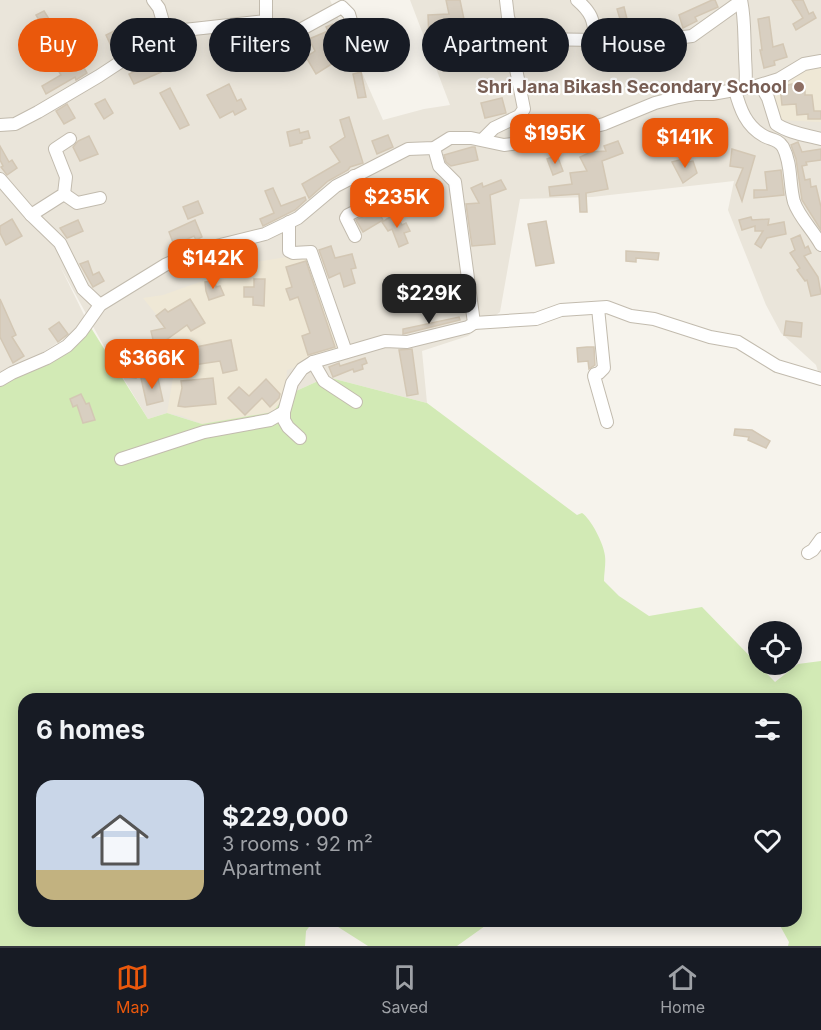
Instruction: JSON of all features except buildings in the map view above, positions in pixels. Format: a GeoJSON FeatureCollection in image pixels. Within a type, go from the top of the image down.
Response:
{"type":"FeatureCollection","features":[{"type":"Feature","properties":{"kind":"street"},"geometry":{"type":"LineString","coordinates":[[153,0],[159,8],[162,18]]}},
{"type":"Feature","properties":{"kind":"street"},"geometry":{"type":"LineString","coordinates":[[266,0],[266,18]]}},
{"type":"Feature","properties":{"kind":"street"},"geometry":{"type":"LineString","coordinates":[[506,0],[508,18]]}},
{"type":"Feature","properties":{"kind":"street"},"geometry":{"type":"LineString","coordinates":[[577,0],[588,9],[592,18]]}},
{"type":"Feature","properties":{"kind":"street"},"geometry":{"type":"LineString","coordinates":[[687,37],[741,1],[747,74],[740,89],[741,112],[751,126],[764,136],[778,141],[783,148],[789,168],[794,201],[821,243]]}},
{"type":"Feature","properties":{"kind":"street"},"geometry":{"type":"LineString","coordinates":[[311,24],[342,7],[347,10],[350,18]]}},
{"type":"Feature","properties":{"kind":"street"},"geometry":{"type":"LineString","coordinates":[[0,380],[67,346],[81,332],[100,305],[165,265],[196,251],[265,234],[310,210],[336,186],[408,149],[434,148],[450,138],[485,139],[504,145],[543,140],[604,124],[655,103],[678,97],[761,86],[779,79],[804,64],[821,61]]}},
{"type":"Feature","properties":{"kind":"street"},"geometry":{"type":"LineString","coordinates":[[0,125],[15,124],[110,68]]}},
{"type":"Feature","properties":{"kind":"street"},"geometry":{"type":"LineString","coordinates":[[485,139],[494,128],[519,116],[524,109],[517,72]]}},
{"type":"Feature","properties":{"kind":"street"},"geometry":{"type":"LineString","coordinates":[[761,86],[768,98],[776,124],[785,130],[799,132],[821,140]]}},
{"type":"Feature","properties":{"kind":"street"},"geometry":{"type":"LineString","coordinates":[[64,194],[66,177],[55,148],[70,139]]}},
{"type":"Feature","properties":{"kind":"street"},"geometry":{"type":"LineString","coordinates":[[434,148],[439,166],[455,183],[474,323]]}},
{"type":"Feature","properties":{"kind":"street"},"geometry":{"type":"LineString","coordinates":[[354,176],[368,200],[366,206],[346,218],[355,236]]}},
{"type":"Feature","properties":{"kind":"street"},"geometry":{"type":"LineString","coordinates":[[2,184],[60,243],[83,289],[100,305]]}},
{"type":"Feature","properties":{"kind":"street"},"geometry":{"type":"LineString","coordinates":[[64,194],[81,203],[100,198]]}},
{"type":"Feature","properties":{"kind":"street"},"geometry":{"type":"LineString","coordinates":[[31,215],[64,194]]}},
{"type":"Feature","properties":{"kind":"street"},"geometry":{"type":"LineString","coordinates":[[289,222],[289,251],[293,253],[311,252],[346,352]]}},
{"type":"Feature","properties":{"kind":"street"},"geometry":{"type":"LineString","coordinates":[[300,438],[288,427],[284,420],[284,412],[296,375],[313,362],[389,340],[407,342],[474,323],[536,319],[561,310],[607,307],[631,316],[654,319],[710,337],[738,342],[777,366],[821,379]]}},
{"type":"Feature","properties":{"kind":"street"},"geometry":{"type":"LineString","coordinates":[[598,308],[604,368],[594,376],[608,422]]}},
{"type":"Feature","properties":{"kind":"street"},"geometry":{"type":"LineString","coordinates":[[313,362],[324,381],[356,402]]}},
{"type":"Feature","properties":{"kind":"street"},"geometry":{"type":"LineString","coordinates":[[121,459],[204,432],[270,420],[284,412]]}},
{"type":"Feature","properties":{"kind":"street"},"geometry":{"type":"LineString","coordinates":[[808,553],[821,540]]}},
{"type":"Feature","properties":{"kind":"shaded area"},"geometry":{"type":"Polygon","coordinates":[[[0,0],[330,0],[338,18],[323,18],[323,72],[362,72],[383,120],[450,105],[437,72],[569,72],[569,18],[422,18],[422,32],[410,0],[821,0],[821,381],[816,365],[781,333],[766,305],[728,210],[734,181],[592,197],[520,199],[500,312],[468,336],[422,351],[427,403],[327,377],[285,396],[273,412],[202,424],[167,413],[148,419],[101,341],[60,266],[88,323],[0,380],[0,0]]]}},
{"type":"Feature","properties":{"kind":"shaded area","name":"Shri Jana Bikash Secondary School"},"geometry":{"type":"Polygon","coordinates":[[[821,64],[821,122],[778,120],[772,94],[780,81],[806,67],[821,64]]]}},
{"type":"Feature","properties":{"kind":"shaded area"},"geometry":{"type":"Polygon","coordinates":[[[310,253],[344,351],[287,370],[285,396],[273,412],[202,424],[167,413],[173,378],[163,323],[143,298],[163,295],[256,262],[310,253]]]}},
{"type":"Feature","properties":{"kind":"green space"},"geometry":{"type":"Polygon","coordinates":[[[88,323],[148,419],[167,413],[202,424],[273,412],[285,396],[327,377],[427,403],[577,515],[582,513],[586,516],[604,551],[604,581],[619,596],[649,616],[702,607],[748,654],[748,675],[768,675],[775,682],[784,675],[802,675],[802,663],[821,661],[821,946],[788,946],[789,942],[781,927],[802,927],[802,693],[18,693],[18,927],[309,927],[306,931],[305,946],[0,946],[0,380],[67,346],[88,323]]]}},
{"type":"Feature","properties":{"kind":"green space"},"geometry":{"type":"Polygon","coordinates":[[[338,927],[484,927],[457,946],[368,946],[338,927]]]}},
{"type":"Feature","properties":{"kind":"place","name":"Shri Jana Bikash Secondary School"},"geometry":{"type":"Point","coordinates":[799,87]}}]}
